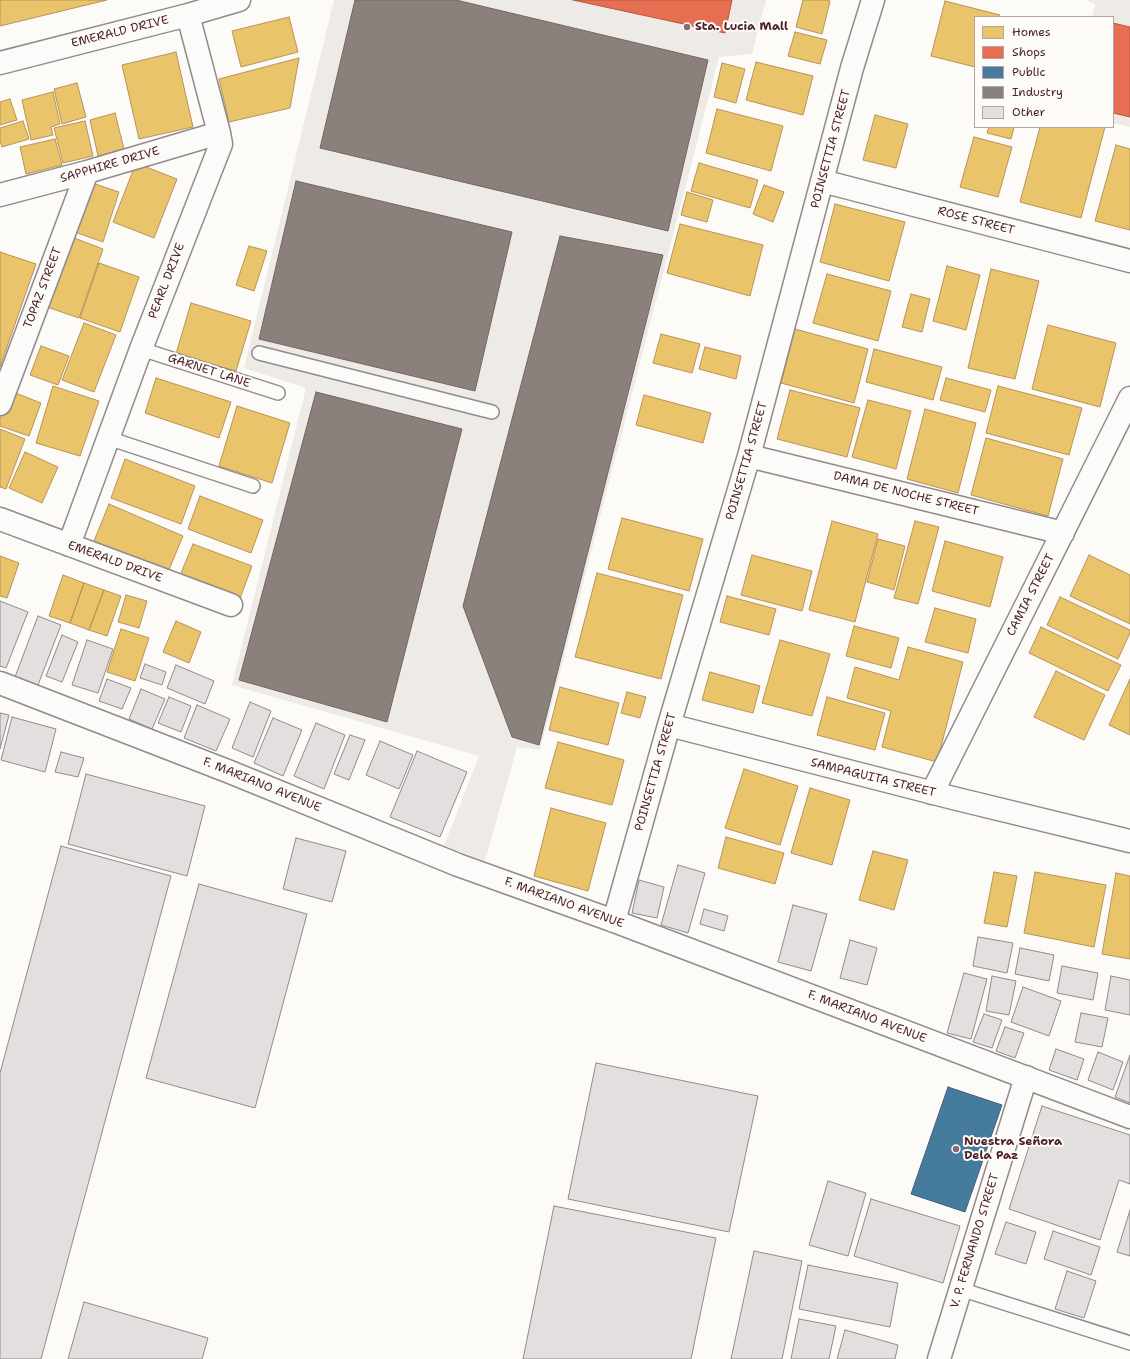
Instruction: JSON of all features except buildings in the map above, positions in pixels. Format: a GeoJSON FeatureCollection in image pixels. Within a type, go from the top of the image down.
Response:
{"type":"FeatureCollection","features":[{"type":"Feature","properties":{"kind":"street","name":"EMERALD DRIVE"},"geometry":{"type":"LineString","coordinates":[[0,63],[188,15],[239,0]]}},
{"type":"Feature","properties":{"kind":"street","name":"POINSETTIA STREET"},"geometry":{"type":"LineString","coordinates":[[614,921],[669,725],[749,456],[850,76],[873,0]]}},
{"type":"Feature","properties":{"kind":"street","name":"PEARL DRIVE"},"geometry":{"type":"LineString","coordinates":[[69,545],[141,348],[221,144],[188,15]]}},
{"type":"Feature","properties":{"kind":"street","name":"SAPPHIRE DRIVE"},"geometry":{"type":"LineString","coordinates":[[0,194],[87,172],[219,132]]}},
{"type":"Feature","properties":{"kind":"street","name":"TOPAZ STREET"},"geometry":{"type":"LineString","coordinates":[[0,404],[87,172]]}},
{"type":"Feature","properties":{"kind":"street","name":"ROSE STREET"},"geometry":{"type":"LineString","coordinates":[[822,181],[1130,261]]}},
{"type":"Feature","properties":{"kind":"street","name":"CAMIA STREET"},"geometry":{"type":"LineString","coordinates":[[932,793],[1130,398]]}},
{"type":"Feature","properties":{"kind":"street","name":"DAMA DE NOCHE STREET"},"geometry":{"type":"LineString","coordinates":[[749,456],[1063,533]]}},
{"type":"Feature","properties":{"kind":"street","name":"EMERALD DRIVE"},"geometry":{"type":"LineString","coordinates":[[0,519],[231,605]]}},
{"type":"Feature","properties":{"kind":"street","name":"F. MARIANO AVENUE"},"geometry":{"type":"LineString","coordinates":[[0,683],[230,772],[458,864],[614,921],[1130,1117]]}},
{"type":"Feature","properties":{"kind":"street","name":"SAMPAGUITA STREET"},"geometry":{"type":"LineString","coordinates":[[669,725],[932,793],[1130,841]]}},
{"type":"Feature","properties":{"kind":"street","name":"V. P. FERNANDO STREET"},"geometry":{"type":"LineString","coordinates":[[939,1359],[1026,1077]]}},
{"type":"Feature","properties":{"kind":"lane","name":"GARNET LANE"},"geometry":{"type":"LineString","coordinates":[[141,348],[278,393]]}},
{"type":"Feature","properties":{"kind":"lane"},"geometry":{"type":"LineString","coordinates":[[259,353],[492,412]]}},
{"type":"Feature","properties":{"kind":"lane"},"geometry":{"type":"LineString","coordinates":[[108,438],[253,486]]}},
{"type":"Feature","properties":{"kind":"lane"},"geometry":{"type":"LineString","coordinates":[[960,1289],[1130,1343]]}},
{"type":"Feature","properties":{"kind":"shaded area"},"geometry":{"type":"Polygon","coordinates":[[[334,0],[766,0],[752,54],[719,57],[540,750],[517,747],[485,861],[444,846],[479,756],[232,685],[306,388],[244,368],[334,0]]]}},
{"type":"Feature","properties":{"kind":"shaded area"},"geometry":{"type":"Polygon","coordinates":[[[1085,0],[1130,0],[1130,127],[1114,123],[1114,16],[1092,16],[1095,4],[1085,0]]]}},
{"type":"Feature","properties":{"kind":"place","name":"Sta. Lucia Mall"},"geometry":{"type":"Point","coordinates":[687,27]}},
{"type":"Feature","properties":{"kind":"place","name":"Nuestra Señora Dela Paz"},"geometry":{"type":"Point","coordinates":[956,1149]}}]}
